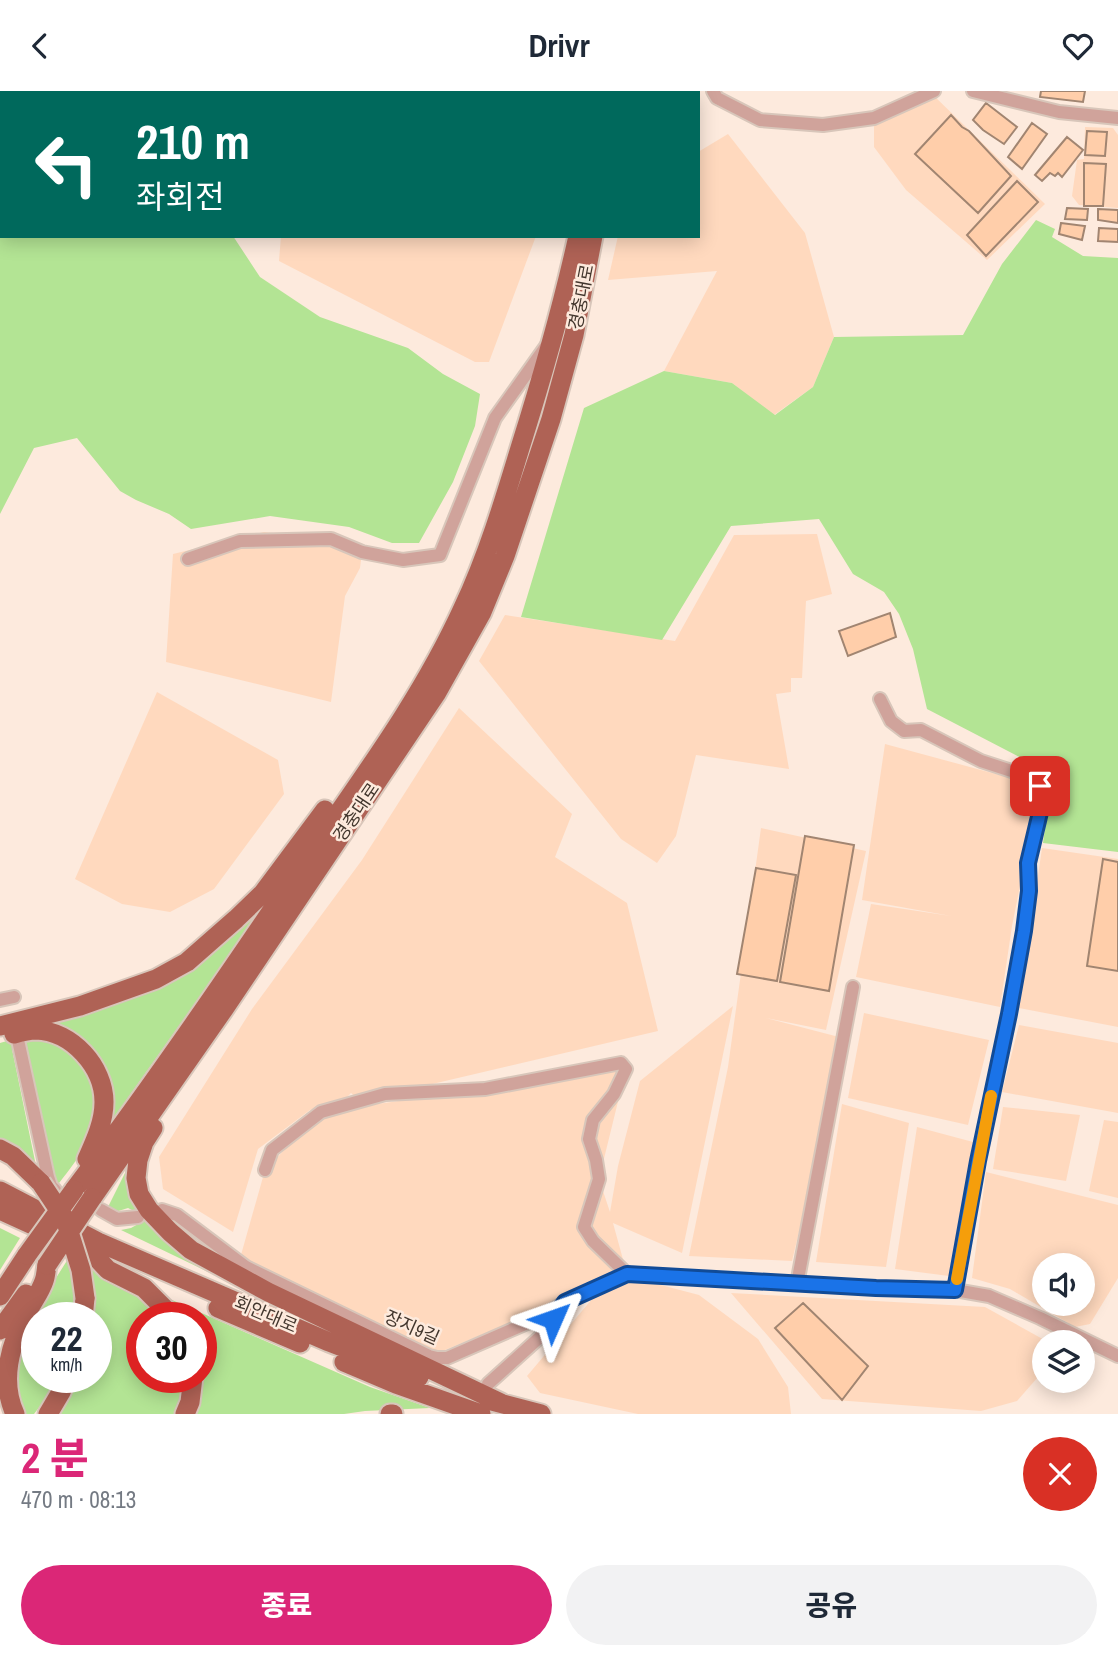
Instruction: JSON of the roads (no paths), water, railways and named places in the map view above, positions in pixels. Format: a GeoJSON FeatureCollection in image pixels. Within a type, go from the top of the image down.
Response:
{"type":"FeatureCollection","features":[{"type":"Feature","properties":{"kind":"main road","name":"경충대로"},"geometry":{"type":"LineString","coordinates":[[0,1330],[47,1265],[80,1197],[125,1122],[396,729],[444,648],[464,605],[508,489],[553,336],[578,238]]}},
{"type":"Feature","properties":{"kind":"main road","name":"경충대로"},"geometry":{"type":"LineString","coordinates":[[0,1296],[27,1255],[80,1197],[224,1009],[436,694],[482,612],[505,556],[551,419],[574,335],[593,238]]}},
{"type":"Feature","properties":{"kind":"main road"},"geometry":{"type":"LineString","coordinates":[[0,1026],[80,1006],[156,979],[187,962],[263,893],[444,648]]}},
{"type":"Feature","properties":{"kind":"main road"},"geometry":{"type":"LineString","coordinates":[[224,1009],[170,1105],[144,1142],[136,1178],[139,1194],[149,1210],[191,1249],[257,1286],[500,1403]]}},
{"type":"Feature","properties":{"kind":"main road"},"geometry":{"type":"LineString","coordinates":[[9,1039],[8,1035],[35,1030],[54,1034],[73,1043],[91,1063],[101,1082],[104,1103],[80,1197]]}},
{"type":"Feature","properties":{"kind":"main road"},"geometry":{"type":"LineString","coordinates":[[0,1149],[13,1156],[41,1183],[65,1219],[80,1270],[85,1302]]}},
{"type":"Feature","properties":{"kind":"main road"},"geometry":{"type":"LineString","coordinates":[[0,1176],[18,1187],[29,1205]]}},
{"type":"Feature","properties":{"kind":"main road","name":"회안대로"},"geometry":{"type":"LineString","coordinates":[[0,1191],[97,1242],[329,1342],[438,1385],[541,1414]]}},
{"type":"Feature","properties":{"kind":"main road","name":"회안대로"},"geometry":{"type":"LineString","coordinates":[[2,1212],[396,1384],[481,1414]]}},
{"type":"Feature","properties":{"kind":"main road"},"geometry":{"type":"LineString","coordinates":[[92,1253],[108,1270],[144,1288],[159,1302]]}},
{"type":"Feature","properties":{"kind":"main road"},"geometry":{"type":"LineString","coordinates":[[0,1286],[27,1255]]}},
{"type":"Feature","properties":{"kind":"main road"},"geometry":{"type":"LineString","coordinates":[[15,1414],[6,1388],[6,1369],[24,1317],[44,1281],[47,1265]]}},
{"type":"Feature","properties":{"kind":"main road"},"geometry":{"type":"LineString","coordinates":[[48,1414],[60,1393]]}},
{"type":"Feature","properties":{"kind":"main road"},"geometry":{"type":"LineString","coordinates":[[185,1414],[191,1393]]}},
{"type":"Feature","properties":{"kind":"street"},"geometry":{"type":"LineString","coordinates":[[713,91],[717,97],[760,120],[823,125],[874,118],[934,91]]}},
{"type":"Feature","properties":{"kind":"street"},"geometry":{"type":"LineString","coordinates":[[973,91],[1059,112],[1118,118]]}},
{"type":"Feature","properties":{"kind":"street"},"geometry":{"type":"LineString","coordinates":[[188,559],[240,541],[318,539],[331,539],[362,552],[403,560],[440,555],[495,418],[553,336]]}},
{"type":"Feature","properties":{"kind":"street"},"geometry":{"type":"LineString","coordinates":[[880,699],[891,720],[904,731],[921,730],[981,761],[1036,779],[1040,786],[1042,804],[1028,863],[1029,891],[1024,931],[955,1290]]}},
{"type":"Feature","properties":{"kind":"street"},"geometry":{"type":"LineString","coordinates":[[797,1284],[853,987]]}},
{"type":"Feature","properties":{"kind":"street"},"geometry":{"type":"LineString","coordinates":[[0,1000],[14,997]]}},
{"type":"Feature","properties":{"kind":"street"},"geometry":{"type":"LineString","coordinates":[[9,1039],[51,1186],[80,1197],[117,1219],[138,1217]]}},
{"type":"Feature","properties":{"kind":"street"},"geometry":{"type":"LineString","coordinates":[[265,1170],[272,1150],[321,1112],[385,1094],[485,1089],[621,1063],[626,1069],[614,1094],[593,1120],[589,1139],[599,1179],[584,1227],[593,1241],[627,1274]]}},
{"type":"Feature","properties":{"kind":"street","name":"장지9길"},"geometry":{"type":"LineString","coordinates":[[162,1210],[177,1215],[246,1267],[437,1358],[447,1358],[541,1317],[565,1302],[627,1274],[955,1290],[989,1296],[1118,1356]]}},
{"type":"Feature","properties":{"kind":"street"},"geometry":{"type":"LineString","coordinates":[[488,1384],[540,1337],[565,1302]]}}]}
